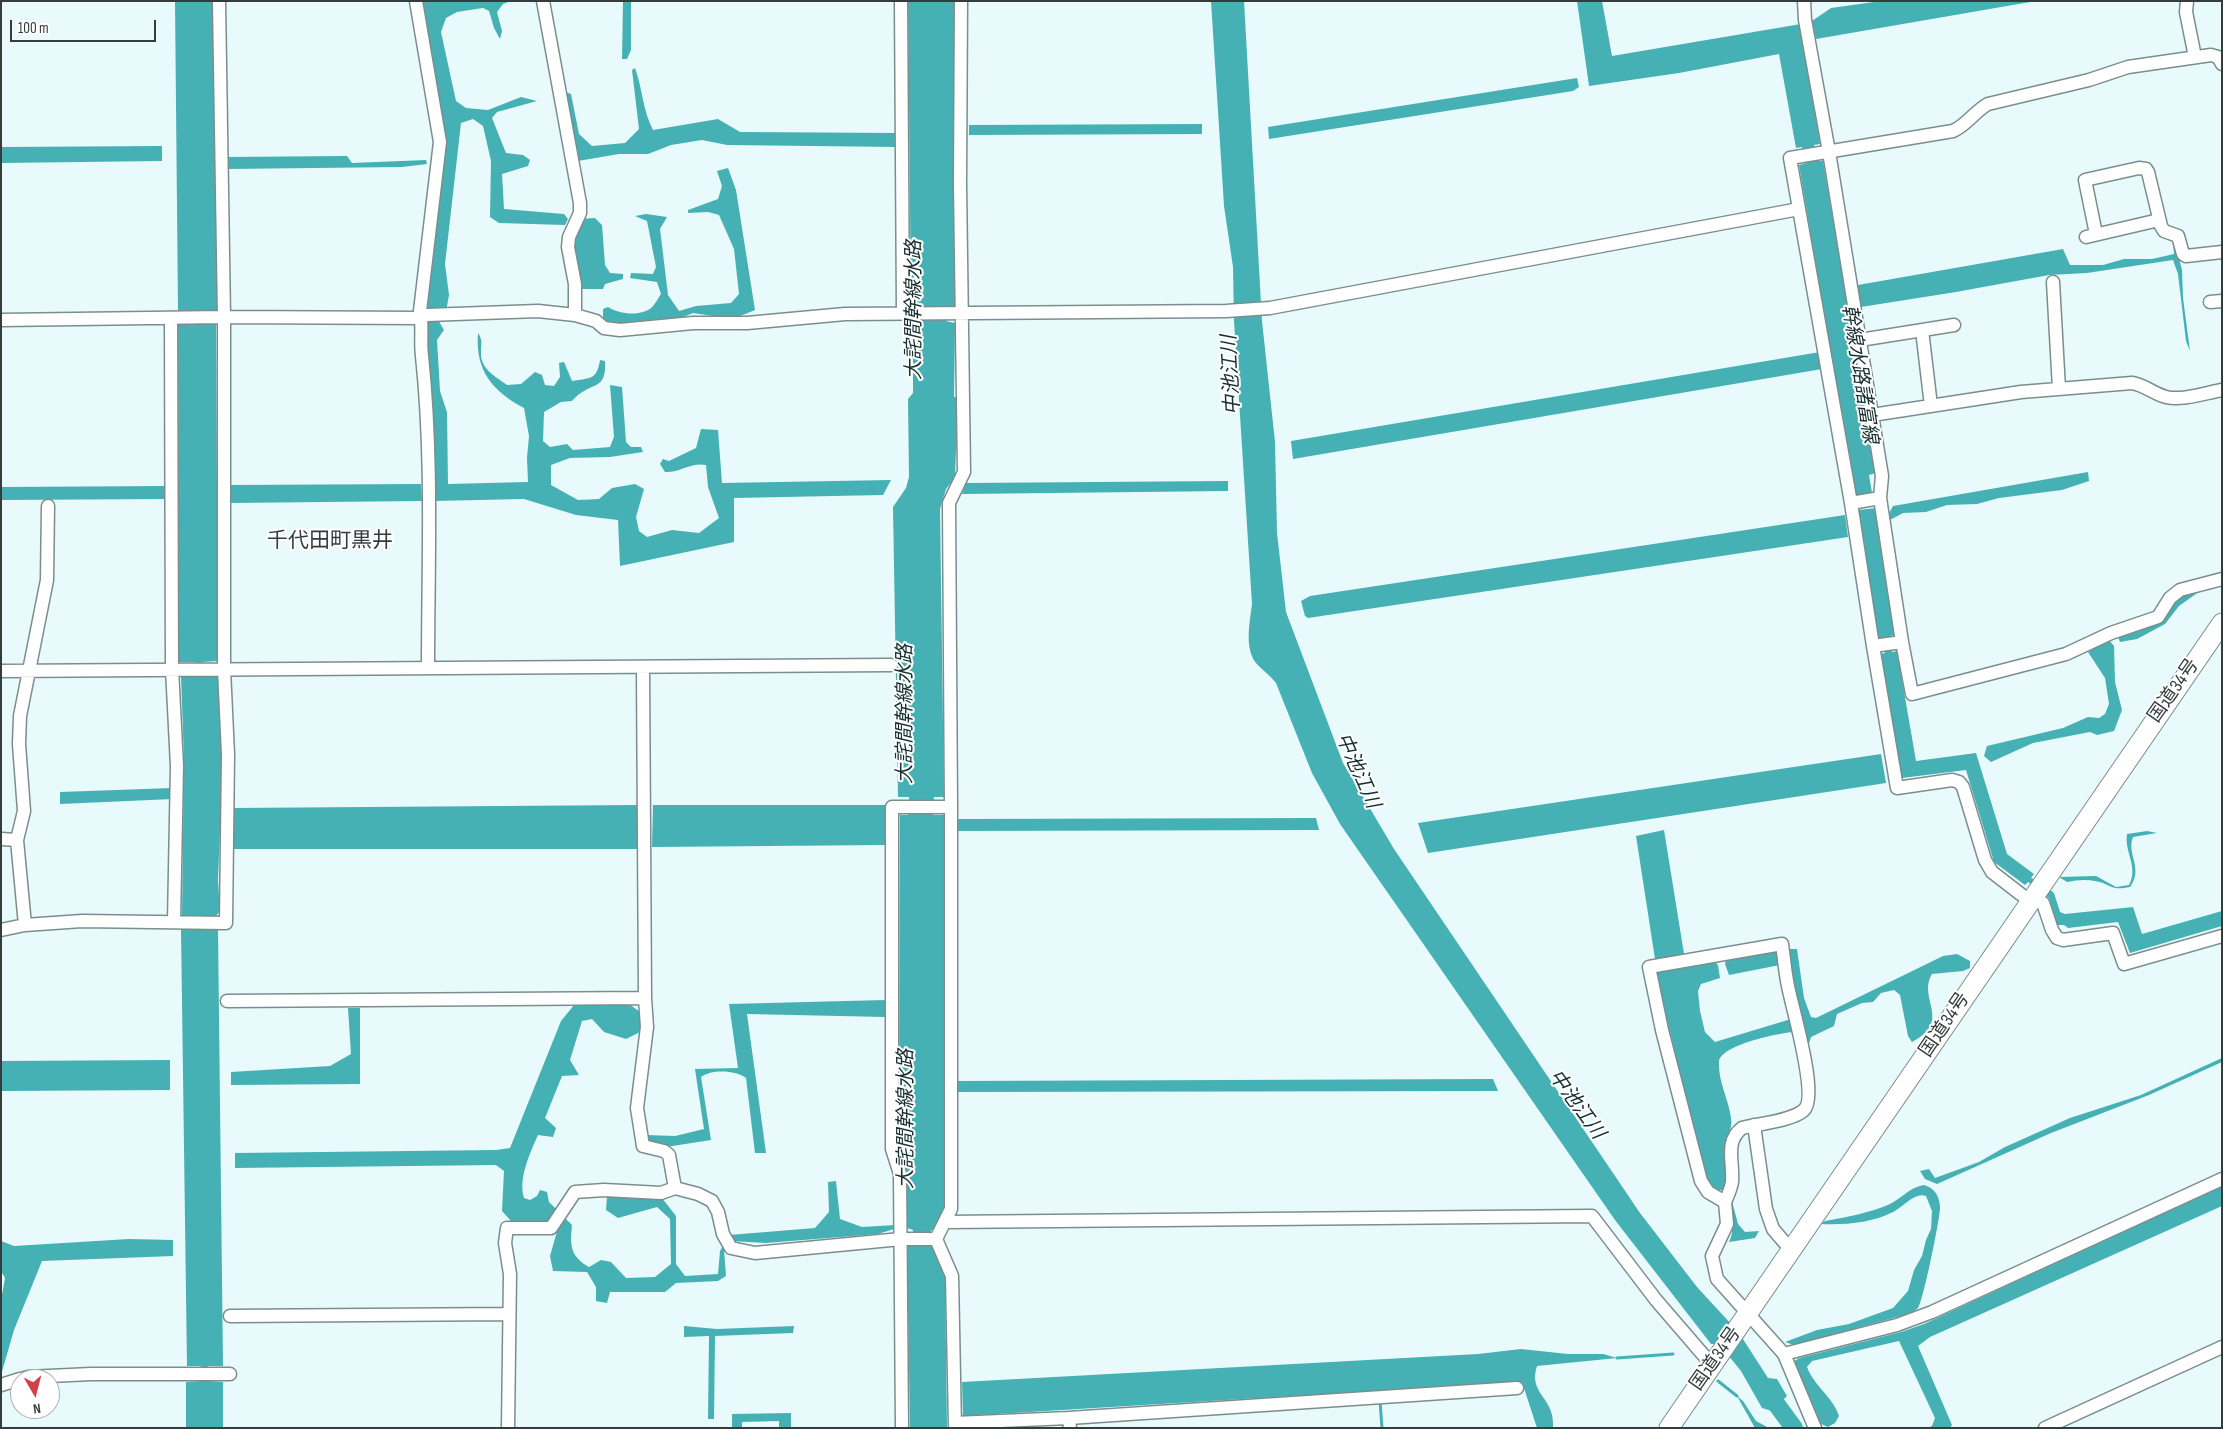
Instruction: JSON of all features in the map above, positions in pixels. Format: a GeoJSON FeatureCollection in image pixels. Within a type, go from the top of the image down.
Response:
{"type":"FeatureCollection","features":[{"type":"Feature","properties":{"kind":"highway","name":"国道34号"},"geometry":{"type":"LineString","coordinates":[[1669,1428],[2222,623]]}},
{"type":"Feature","properties":{"kind":"street"},"geometry":{"type":"LineString","coordinates":[[1,930],[25,925],[82,921],[226,923],[228,754],[224,669],[224,317],[219,1]]}},
{"type":"Feature","properties":{"kind":"street"},"geometry":{"type":"LineString","coordinates":[[416,1],[440,142],[420,311],[424,317],[421,350],[429,429],[428,668]]}},
{"type":"Feature","properties":{"kind":"street"},"geometry":{"type":"LineString","coordinates":[[543,1],[580,203],[580,213],[569,237],[568,246],[575,284],[575,315]]}},
{"type":"Feature","properties":{"kind":"street"},"geometry":{"type":"LineString","coordinates":[[901,1],[903,313]]}},
{"type":"Feature","properties":{"kind":"street"},"geometry":{"type":"LineString","coordinates":[[936,1239],[951,1209],[949,503],[964,472],[961,314],[961,1]]}},
{"type":"Feature","properties":{"kind":"street"},"geometry":{"type":"LineString","coordinates":[[1804,1],[1823,153],[1860,340],[1882,476],[1865,501],[1854,525],[1888,644],[1912,694],[2066,654],[2111,632],[2158,617],[2170,598],[2180,590],[2222,579]]}},
{"type":"Feature","properties":{"kind":"street"},"geometry":{"type":"LineString","coordinates":[[2187,1],[2186,12],[2195,57]]}},
{"type":"Feature","properties":{"kind":"street"},"geometry":{"type":"LineString","coordinates":[[2222,64],[2218,57],[2211,55],[2128,67],[2089,80],[1988,104],[1980,108],[1964,125],[1953,130],[1790,158],[1799,209],[1865,501],[1884,517],[1888,644],[1897,788],[1952,780],[1959,782],[1985,860],[1992,872],[2023,896],[2043,903],[2052,930],[2057,938],[2063,940],[2113,933],[2124,964],[2222,936]]}},
{"type":"Feature","properties":{"kind":"street"},"geometry":{"type":"LineString","coordinates":[[2159,220],[2091,235],[2085,180],[2139,168],[2146,170],[2159,220],[2164,231],[2178,236],[2183,254],[2186,256],[2222,252]]}},
{"type":"Feature","properties":{"kind":"street"},"geometry":{"type":"LineString","coordinates":[[1,320],[198,317],[424,317],[538,311],[575,315],[596,322],[604,328],[620,330],[693,323],[747,324],[845,314],[1226,311],[1270,308],[1799,209]]}},
{"type":"Feature","properties":{"kind":"street"},"geometry":{"type":"LineString","coordinates":[[2053,282],[2059,389]]}},
{"type":"Feature","properties":{"kind":"street"},"geometry":{"type":"LineString","coordinates":[[171,318],[172,670],[177,766],[174,922]]}},
{"type":"Feature","properties":{"kind":"street"},"geometry":{"type":"LineString","coordinates":[[1860,340],[1954,325]]}},
{"type":"Feature","properties":{"kind":"street"},"geometry":{"type":"LineString","coordinates":[[1922,330],[1931,406]]}},
{"type":"Feature","properties":{"kind":"street"},"geometry":{"type":"LineString","coordinates":[[1872,415],[2021,392],[2132,383],[2166,397],[2222,390]]}},
{"type":"Feature","properties":{"kind":"street"},"geometry":{"type":"LineString","coordinates":[[25,925],[17,840],[24,811],[19,744],[20,716],[47,580],[48,506]]}},
{"type":"Feature","properties":{"kind":"street"},"geometry":{"type":"LineString","coordinates":[[1,671],[891,665]]}},
{"type":"Feature","properties":{"kind":"street"},"geometry":{"type":"LineString","coordinates":[[643,667],[645,998],[647,1027],[638,1108],[643,1146],[664,1151],[669,1156],[675,1188]]}},
{"type":"Feature","properties":{"kind":"street"},"geometry":{"type":"LineString","coordinates":[[902,1428],[905,1239],[900,1174],[892,1149],[892,806],[951,807]]}},
{"type":"Feature","properties":{"kind":"street"},"geometry":{"type":"LineString","coordinates":[[1,839],[17,840]]}},
{"type":"Feature","properties":{"kind":"street"},"geometry":{"type":"LineString","coordinates":[[1725,1202],[1708,1192],[1701,1181],[1662,1030],[1649,967],[1782,944],[1788,984],[1809,1082],[1809,1102],[1802,1112],[1742,1128],[1734,1134],[1731,1143],[1732,1180],[1725,1202],[1727,1224],[1712,1256],[1717,1279],[1745,1318],[1784,1354],[1815,1428]]}},
{"type":"Feature","properties":{"kind":"street"},"geometry":{"type":"LineString","coordinates":[[227,1001],[645,998]]}},
{"type":"Feature","properties":{"kind":"street"},"geometry":{"type":"LineString","coordinates":[[1754,1125],[1766,1209],[1773,1229],[1791,1250]]}},
{"type":"Feature","properties":{"kind":"street"},"geometry":{"type":"LineString","coordinates":[[1784,1354],[1898,1325],[1932,1312],[2222,1180]]}},
{"type":"Feature","properties":{"kind":"street"},"geometry":{"type":"LineString","coordinates":[[508,1428],[510,1274],[505,1243],[507,1228],[515,1226],[537,1229],[551,1228],[574,1192],[580,1190],[661,1193],[675,1188],[712,1201],[718,1212],[722,1234],[731,1248],[755,1252],[905,1239],[936,1239]]}},
{"type":"Feature","properties":{"kind":"street"},"geometry":{"type":"LineString","coordinates":[[945,1222],[1592,1216],[1656,1300],[1715,1362]]}},
{"type":"Feature","properties":{"kind":"street"},"geometry":{"type":"LineString","coordinates":[[936,1239],[952,1276],[955,1425],[1070,1423],[1517,1388]]}},
{"type":"Feature","properties":{"kind":"street"},"geometry":{"type":"LineString","coordinates":[[230,1316],[509,1314]]}},
{"type":"Feature","properties":{"kind":"street"},"geometry":{"type":"LineString","coordinates":[[2045,1428],[2222,1347]]}},
{"type":"Feature","properties":{"kind":"street"},"geometry":{"type":"LineString","coordinates":[[60,1375],[230,1374]]}},
{"type":"Feature","properties":{"kind":"water"},"geometry":{"type":"Polygon","coordinates":[[[175,1],[214,1],[217,310],[200,311],[200,324],[216,324],[218,661],[202,662],[203,676],[218,676],[223,759],[218,880],[220,911],[216,916],[204,916],[204,928],[218,929],[223,1366],[208,1366],[208,1381],[223,1382],[223,1428],[186,1428],[186,1382],[201,1381],[201,1366],[187,1366],[181,929],[196,929],[197,916],[182,915],[184,759],[181,677],[196,676],[196,662],[179,662],[178,324],[195,324],[195,311],[178,311],[175,1]]]}},
{"type":"Feature","properties":{"kind":"water"},"geometry":{"type":"Polygon","coordinates":[[[423,1],[511,1],[503,4],[497,12],[502,31],[500,39],[494,28],[489,11],[483,8],[457,12],[446,18],[441,32],[456,101],[466,108],[488,110],[521,97],[537,101],[497,112],[492,118],[506,153],[523,155],[530,160],[528,166],[502,174],[504,209],[564,214],[568,219],[565,225],[499,223],[490,217],[491,161],[483,126],[473,119],[461,123],[445,264],[449,295],[446,312],[437,318],[444,330],[437,340],[440,391],[447,412],[448,484],[528,482],[527,458],[529,436],[524,408],[503,394],[488,378],[479,358],[478,333],[481,340],[481,358],[483,363],[489,372],[507,385],[521,384],[535,372],[542,375],[545,385],[554,386],[560,377],[559,363],[564,362],[572,381],[588,378],[595,375],[600,360],[605,361],[605,371],[600,382],[585,390],[572,401],[561,402],[544,412],[543,441],[550,447],[567,444],[573,450],[610,447],[614,437],[610,385],[622,387],[626,442],[631,447],[641,447],[643,452],[610,457],[570,458],[551,465],[551,485],[578,500],[599,499],[612,488],[635,484],[644,489],[636,517],[639,531],[647,537],[672,530],[699,533],[719,518],[708,487],[706,465],[700,464],[665,472],[660,464],[663,459],[669,461],[696,448],[701,429],[718,430],[722,483],[891,480],[883,495],[734,498],[734,542],[620,566],[618,520],[576,515],[524,499],[433,501],[425,322],[428,312],[426,307],[441,191],[444,131],[421,3],[423,1]]]}},
{"type":"Feature","properties":{"kind":"water"},"geometry":{"type":"Polygon","coordinates":[[[623,1],[631,1],[631,50],[627,59],[622,59],[623,1]]]}},
{"type":"Feature","properties":{"kind":"water","name":"大詫間幹線水路"},"geometry":{"type":"Polygon","coordinates":[[[908,1],[954,1],[955,306],[946,306],[946,321],[955,323],[954,397],[958,397],[955,477],[946,489],[940,509],[944,797],[934,797],[933,815],[944,815],[948,1204],[937,1230],[931,1230],[931,1245],[934,1245],[945,1275],[947,1428],[910,1428],[907,1246],[912,1245],[913,1230],[907,1228],[907,1171],[899,1151],[900,815],[908,815],[909,797],[898,797],[893,507],[906,488],[909,477],[908,399],[913,393],[913,360],[907,352],[909,322],[921,321],[921,306],[911,306],[908,1]]]}},
{"type":"Feature","properties":{"kind":"water"},"geometry":{"type":"Polygon","coordinates":[[[1211,1],[1244,1],[1262,321],[1275,442],[1277,533],[1286,612],[1343,763],[1394,849],[1640,1213],[1697,1287],[1731,1324],[1720,1344],[1711,1344],[1615,1220],[1340,824],[1312,773],[1276,683],[1252,657],[1249,642],[1249,626],[1252,604],[1234,321],[1233,267],[1224,206],[1211,1]]]}},
{"type":"Feature","properties":{"kind":"water","name":"幹線水路諸富線"},"geometry":{"type":"Polygon","coordinates":[[[1577,1],[1602,1],[1612,56],[1801,24],[1820,144],[1814,145],[1817,161],[1823,161],[1876,473],[1869,475],[1872,493],[1855,496],[1799,165],[1806,163],[1802,147],[1796,148],[1779,54],[1679,73],[1589,86],[1577,1]]]}},
{"type":"Feature","properties":{"kind":"water"},"geometry":{"type":"Polygon","coordinates":[[[1881,1],[2036,1],[1816,39],[1812,21],[1831,8],[1881,1]]]}},
{"type":"Feature","properties":{"kind":"water"},"geometry":{"type":"Polygon","coordinates":[[[635,68],[653,130],[718,119],[740,132],[897,133],[897,147],[727,145],[702,140],[671,145],[648,154],[619,154],[578,161],[565,92],[571,94],[579,134],[592,146],[625,143],[639,129],[632,70],[635,68]]]}},
{"type":"Feature","properties":{"kind":"water"},"geometry":{"type":"Polygon","coordinates":[[[1577,78],[1579,87],[1573,91],[1269,139],[1268,127],[1577,78]]]}},
{"type":"Feature","properties":{"kind":"water"},"geometry":{"type":"Polygon","coordinates":[[[1202,124],[1202,134],[969,135],[969,125],[1202,124]]]}},
{"type":"Feature","properties":{"kind":"water"},"geometry":{"type":"Polygon","coordinates":[[[162,146],[162,161],[1,163],[1,147],[162,146]]]}},
{"type":"Feature","properties":{"kind":"water"},"geometry":{"type":"Polygon","coordinates":[[[347,156],[352,163],[426,160],[427,164],[402,167],[227,169],[226,157],[347,156]]]}},
{"type":"Feature","properties":{"kind":"water"},"geometry":{"type":"Polygon","coordinates":[[[728,168],[736,190],[755,310],[733,319],[693,313],[681,318],[608,324],[603,318],[603,309],[608,307],[623,313],[641,313],[652,307],[661,294],[657,282],[630,278],[631,273],[653,274],[656,267],[647,221],[635,216],[646,214],[667,217],[660,229],[668,295],[679,311],[696,306],[731,303],[739,294],[734,249],[719,215],[708,212],[688,213],[688,210],[718,199],[722,186],[717,171],[728,168]]]}},
{"type":"Feature","properties":{"kind":"water"},"geometry":{"type":"Polygon","coordinates":[[[595,218],[602,225],[605,265],[610,273],[623,274],[623,279],[605,284],[603,289],[580,289],[572,246],[579,219],[595,218]]]}},
{"type":"Feature","properties":{"kind":"water"},"geometry":{"type":"Polygon","coordinates":[[[2173,242],[2175,242],[2182,270],[2183,298],[2190,351],[2186,341],[2178,274],[2173,260],[2087,273],[2049,275],[1861,307],[1858,285],[2063,249],[2070,265],[2103,265],[2124,259],[2152,259],[2174,254],[2173,242]]]}},
{"type":"Feature","properties":{"kind":"water"},"geometry":{"type":"Polygon","coordinates":[[[1820,352],[1822,369],[1293,459],[1291,441],[1820,352]]]}},
{"type":"Feature","properties":{"kind":"water"},"geometry":{"type":"Polygon","coordinates":[[[2088,472],[2089,481],[2062,490],[1999,498],[1977,504],[1947,505],[1926,512],[1903,513],[1890,520],[1887,517],[1893,506],[2088,472]]]}},
{"type":"Feature","properties":{"kind":"water"},"geometry":{"type":"Polygon","coordinates":[[[1228,481],[1228,491],[962,494],[966,483],[1228,481]]]}},
{"type":"Feature","properties":{"kind":"water"},"geometry":{"type":"Polygon","coordinates":[[[421,484],[422,501],[229,503],[229,485],[421,484]]]}},
{"type":"Feature","properties":{"kind":"water"},"geometry":{"type":"Polygon","coordinates":[[[167,486],[167,499],[1,500],[1,487],[167,486]]]}},
{"type":"Feature","properties":{"kind":"water"},"geometry":{"type":"Polygon","coordinates":[[[1876,508],[1896,635],[1890,636],[1890,639],[1883,641],[1883,638],[1876,638],[1858,510],[1876,508]]]}},
{"type":"Feature","properties":{"kind":"water"},"geometry":{"type":"Polygon","coordinates":[[[1845,515],[1848,537],[1308,618],[1305,616],[1301,601],[1310,596],[1845,515]]]}},
{"type":"Feature","properties":{"kind":"water"},"geometry":{"type":"Polygon","coordinates":[[[2222,583],[2222,586],[2200,591],[2179,606],[2165,624],[2137,639],[2120,642],[2118,637],[2186,591],[2222,583]]]}},
{"type":"Feature","properties":{"kind":"water"},"geometry":{"type":"Polygon","coordinates":[[[2109,640],[2114,646],[2115,682],[2122,710],[2114,731],[2097,735],[2090,732],[2033,743],[1991,762],[1984,756],[1987,746],[2063,728],[2088,717],[2099,718],[2105,714],[2109,704],[2105,678],[2088,652],[2109,640]]]}},
{"type":"Feature","properties":{"kind":"water"},"geometry":{"type":"Polygon","coordinates":[[[1891,649],[1892,652],[1897,651],[1916,761],[1976,753],[2007,854],[2034,874],[2031,878],[2035,880],[2032,885],[2028,882],[2025,885],[1994,862],[1966,770],[1902,778],[1880,654],[1885,653],[1884,650],[1891,649]]]}},
{"type":"Feature","properties":{"kind":"water"},"geometry":{"type":"Polygon","coordinates":[[[1881,754],[1886,783],[1428,853],[1418,823],[1881,754]]]}},
{"type":"Feature","properties":{"kind":"water"},"geometry":{"type":"Polygon","coordinates":[[[172,788],[173,799],[60,804],[60,792],[172,788]]]}},
{"type":"Feature","properties":{"kind":"water"},"geometry":{"type":"Polygon","coordinates":[[[638,805],[638,849],[232,849],[232,808],[638,805]]]}},
{"type":"Feature","properties":{"kind":"water"},"geometry":{"type":"Polygon","coordinates":[[[653,805],[885,805],[885,845],[652,847],[653,805]]]}},
{"type":"Feature","properties":{"kind":"water"},"geometry":{"type":"Polygon","coordinates":[[[1316,818],[1319,830],[956,831],[956,819],[1316,818]]]}},
{"type":"Feature","properties":{"kind":"water"},"geometry":{"type":"Polygon","coordinates":[[[1664,830],[1684,954],[1655,959],[1636,836],[1664,830]]]}},
{"type":"Feature","properties":{"kind":"water"},"geometry":{"type":"Polygon","coordinates":[[[2147,831],[2157,833],[2133,837],[2131,843],[2135,874],[2130,887],[2114,888],[2101,882],[2088,880],[2067,882],[2059,877],[2096,876],[2116,887],[2129,885],[2132,878],[2132,866],[2127,847],[2127,834],[2147,831]]]}},
{"type":"Feature","properties":{"kind":"water"},"geometry":{"type":"Polygon","coordinates":[[[2048,888],[2054,893],[2060,912],[2065,914],[2133,907],[2142,934],[2222,911],[2222,926],[2130,953],[2118,922],[2068,928],[2064,925],[2057,925],[2049,898],[2044,894],[2048,888]]]}},
{"type":"Feature","properties":{"kind":"water"},"geometry":{"type":"Polygon","coordinates":[[[1787,949],[1797,949],[1804,998],[1811,1017],[1816,1018],[1943,956],[1957,954],[1970,961],[1970,968],[1963,971],[1932,974],[1928,992],[1932,1010],[1930,1026],[1924,1034],[1912,1042],[1908,1036],[1900,995],[1894,990],[1881,993],[1873,1002],[1862,1003],[1837,1014],[1834,1026],[1811,1037],[1808,1047],[1795,1001],[1787,949]]]}},
{"type":"Feature","properties":{"kind":"water"},"geometry":{"type":"Polygon","coordinates":[[[1778,952],[1780,965],[1729,975],[1725,964],[1726,960],[1778,952]]]}},
{"type":"Feature","properties":{"kind":"water"},"geometry":{"type":"Polygon","coordinates":[[[1715,962],[1718,965],[1720,978],[1701,984],[1698,991],[1705,1032],[1715,1042],[1791,1019],[1793,1032],[1764,1037],[1739,1045],[1729,1050],[1722,1056],[1719,1062],[1720,1077],[1730,1111],[1731,1122],[1726,1144],[1725,1190],[1717,1190],[1708,1184],[1655,972],[1715,962]]]}},
{"type":"Feature","properties":{"kind":"water"},"geometry":{"type":"Polygon","coordinates":[[[885,1000],[885,1017],[747,1014],[766,1153],[755,1153],[746,1078],[730,1072],[705,1074],[701,1077],[711,1140],[666,1147],[647,1143],[646,1135],[675,1136],[704,1129],[695,1069],[738,1068],[729,1004],[885,1000]]]}},
{"type":"Feature","properties":{"kind":"water"},"geometry":{"type":"Polygon","coordinates":[[[629,1004],[640,1012],[640,1032],[626,1039],[604,1032],[592,1019],[582,1021],[570,1060],[579,1075],[562,1076],[545,1118],[556,1128],[553,1137],[538,1135],[528,1158],[524,1174],[524,1198],[530,1200],[537,1196],[540,1190],[547,1192],[549,1202],[572,1225],[571,1245],[578,1259],[589,1267],[601,1260],[611,1262],[626,1278],[655,1277],[671,1264],[670,1219],[657,1207],[618,1218],[606,1210],[607,1197],[662,1198],[676,1216],[676,1264],[685,1276],[718,1274],[720,1251],[729,1235],[815,1228],[829,1212],[828,1182],[836,1181],[840,1219],[862,1227],[895,1225],[894,1229],[878,1234],[766,1243],[731,1241],[724,1250],[726,1276],[718,1281],[676,1283],[665,1292],[610,1292],[607,1303],[596,1301],[596,1287],[587,1272],[553,1271],[550,1256],[558,1228],[547,1222],[511,1221],[502,1211],[504,1171],[496,1165],[235,1168],[235,1153],[496,1150],[510,1148],[561,1021],[574,1005],[629,1004]]]}},
{"type":"Feature","properties":{"kind":"water"},"geometry":{"type":"Polygon","coordinates":[[[348,1008],[360,1008],[360,1084],[231,1085],[231,1072],[330,1066],[351,1054],[348,1008]]]}},
{"type":"Feature","properties":{"kind":"water"},"geometry":{"type":"Polygon","coordinates":[[[2222,1058],[2222,1062],[2149,1095],[2051,1133],[1937,1184],[1925,1179],[1920,1171],[1929,1169],[1935,1178],[1979,1162],[2005,1147],[2070,1118],[2141,1095],[2222,1058]]]}},
{"type":"Feature","properties":{"kind":"water"},"geometry":{"type":"Polygon","coordinates":[[[170,1060],[170,1090],[1,1091],[1,1061],[170,1060]]]}},
{"type":"Feature","properties":{"kind":"water"},"geometry":{"type":"Polygon","coordinates":[[[1493,1079],[1498,1091],[958,1092],[958,1081],[1493,1079]]]}},
{"type":"Feature","properties":{"kind":"water"},"geometry":{"type":"Polygon","coordinates":[[[1924,1185],[1931,1188],[1936,1194],[1940,1208],[1931,1260],[1918,1308],[1912,1313],[1794,1345],[1785,1342],[1817,1330],[1849,1324],[1893,1308],[1908,1291],[1914,1270],[1922,1256],[1931,1229],[1932,1211],[1926,1196],[1922,1195],[1913,1198],[1893,1212],[1876,1219],[1849,1224],[1821,1224],[1825,1221],[1858,1214],[1890,1204],[1914,1188],[1924,1185]]]}},
{"type":"Feature","properties":{"kind":"water"},"geometry":{"type":"Polygon","coordinates":[[[2222,1186],[2222,1206],[1930,1337],[1918,1346],[1952,1425],[1950,1428],[1927,1428],[1932,1426],[1935,1418],[1899,1341],[1812,1361],[1807,1367],[1810,1374],[1832,1403],[1839,1416],[1835,1423],[1828,1427],[1819,1423],[1793,1362],[1799,1358],[1901,1332],[1924,1324],[2222,1186]]]}},
{"type":"Feature","properties":{"kind":"water"},"geometry":{"type":"Polygon","coordinates":[[[1732,1201],[1738,1224],[1745,1232],[1759,1231],[1755,1238],[1729,1242],[1732,1230],[1730,1206],[1732,1201]]]}},
{"type":"Feature","properties":{"kind":"water"},"geometry":{"type":"Polygon","coordinates":[[[129,1239],[173,1240],[173,1256],[42,1261],[14,1330],[1,1375],[1,1300],[5,1278],[1,1271],[1,1241],[14,1246],[129,1239]]]}},
{"type":"Feature","properties":{"kind":"water"},"geometry":{"type":"Polygon","coordinates":[[[684,1326],[717,1329],[794,1326],[793,1333],[715,1336],[714,1419],[708,1419],[709,1336],[684,1337],[684,1326]]]}},
{"type":"Feature","properties":{"kind":"water"},"geometry":{"type":"Polygon","coordinates":[[[1741,1336],[1768,1378],[1777,1379],[1787,1396],[1772,1411],[1762,1408],[1741,1371],[1728,1355],[1741,1336]]]}},
{"type":"Feature","properties":{"kind":"water"},"geometry":{"type":"Polygon","coordinates":[[[1521,1349],[1568,1354],[1603,1354],[1617,1358],[1537,1366],[1535,1381],[1550,1408],[1553,1428],[1537,1428],[1522,1382],[963,1416],[962,1382],[1478,1354],[1521,1349]]]}},
{"type":"Feature","properties":{"kind":"water"},"geometry":{"type":"Polygon","coordinates":[[[1737,1396],[1743,1401],[1756,1421],[1769,1428],[1755,1428],[1737,1396]]]}},
{"type":"Feature","properties":{"kind":"water"},"geometry":{"type":"Polygon","coordinates":[[[791,1413],[791,1428],[779,1428],[779,1421],[742,1422],[742,1428],[732,1428],[732,1414],[791,1413]]]}},
{"type":"Feature","properties":{"kind":"waterway"},"geometry":{"type":"LineString","coordinates":[[1617,1358],[1673,1354]]}},
{"type":"Feature","properties":{"kind":"waterway"},"geometry":{"type":"LineString","coordinates":[[1718,1381],[1737,1396]]}},
{"type":"Feature","properties":{"kind":"waterway","name":"中池江川"},"geometry":{"type":"LineString","coordinates":[[1763,1386],[1794,1428]]}},
{"type":"Feature","properties":{"kind":"waterway"},"geometry":{"type":"LineString","coordinates":[[1380,1401],[1382,1428]]}},
{"type":"Feature","properties":{"kind":"district","name":"千代田町黒井"},"geometry":{"type":"Point","coordinates":[330,542]}}]}
